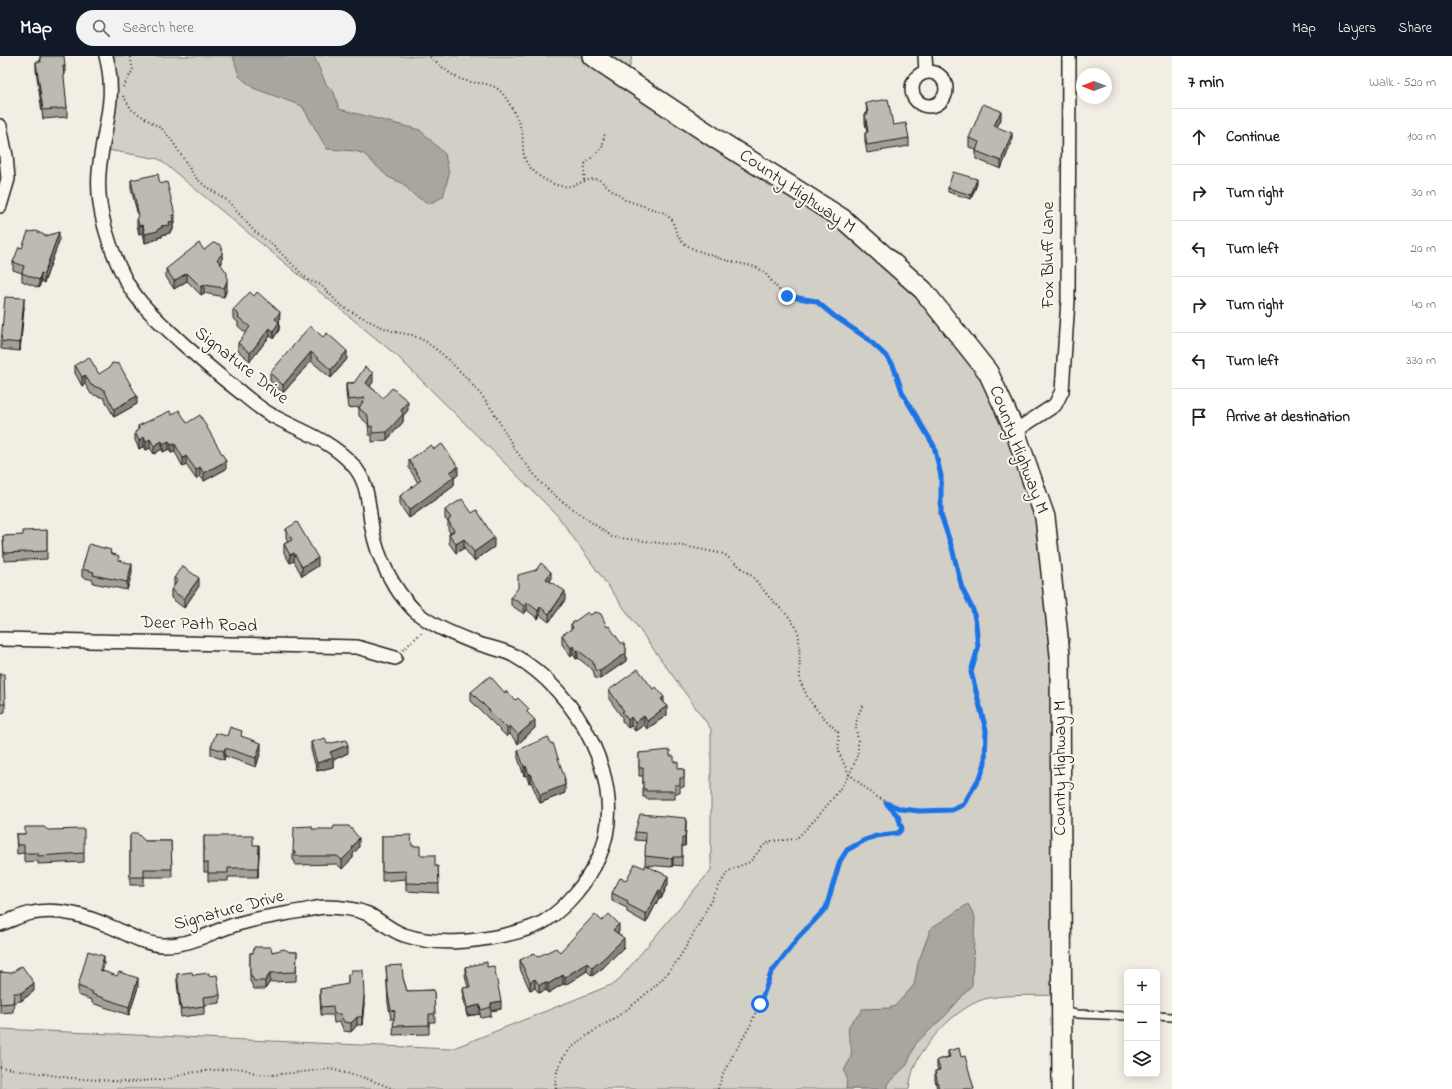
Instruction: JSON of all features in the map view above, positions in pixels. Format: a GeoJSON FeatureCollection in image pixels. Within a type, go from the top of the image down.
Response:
{"type":"FeatureCollection","features":[{"type":"Feature","properties":{"kind":"main road","name":"County Highway M"},"geometry":{"type":"LineString","coordinates":[[581,56],[626,80]]}},
{"type":"Feature","properties":{"kind":"main road","name":"County Highway M"},"geometry":{"type":"LineString","coordinates":[[592,56],[718,140],[843,219],[923,290],[988,372],[1015,431],[1045,517],[1060,648],[1062,1089]]}},
{"type":"Feature","properties":{"kind":"main road","name":"County Highway M"},"geometry":{"type":"LineString","coordinates":[[1051,1089],[1053,1049],[1060,995],[1061,949]]}},
{"type":"Feature","properties":{"kind":"street","name":"Signature Drive"},"geometry":{"type":"LineString","coordinates":[[0,924],[32,913],[53,911],[66,912],[92,919],[141,941],[166,945],[186,944],[234,925],[326,907],[366,914],[401,935],[445,942],[469,941],[506,934],[543,923],[578,892],[589,875],[602,849],[606,833],[607,796],[605,777],[596,750],[583,724],[556,690],[510,653],[475,643],[432,623],[412,608],[402,596],[384,565],[376,546],[368,497],[362,477],[352,464],[314,435],[269,415],[215,373],[145,309],[125,279],[102,215],[99,191],[98,174],[110,115],[111,83],[106,56]]}},
{"type":"Feature","properties":{"kind":"street"},"geometry":{"type":"LineString","coordinates":[[925,56],[926,72]]}},
{"type":"Feature","properties":{"kind":"street","name":"Fox Bluff Lane"},"geometry":{"type":"LineString","coordinates":[[1015,431],[1055,405],[1062,391],[1068,300],[1069,56]]}},
{"type":"Feature","properties":{"kind":"street"},"geometry":{"type":"LineString","coordinates":[[0,126],[6,156],[4,174],[8,179],[0,206]]}},
{"type":"Feature","properties":{"kind":"street","name":"Deer Path Road"},"geometry":{"type":"LineString","coordinates":[[0,639],[356,647],[395,658]]}},
{"type":"Feature","properties":{"kind":"lane"},"geometry":{"type":"LineString","coordinates":[[1061,1012],[1124,1016]]}},
{"type":"Feature","properties":{"kind":"lane"},"geometry":{"type":"LineString","coordinates":[[1160,1016],[1172,1017]]}},
{"type":"Feature","properties":{"kind":"path"},"geometry":{"type":"LineString","coordinates":[[130,56],[133,70],[121,91],[125,100],[132,110],[162,129],[171,139],[195,177],[205,186],[228,201],[254,231],[274,246],[308,280],[321,285],[340,305],[377,325],[395,332],[412,335],[425,341],[442,354],[464,375],[486,401],[493,410],[514,448],[540,482],[559,499],[612,537],[684,546],[724,554],[753,577],[769,597],[789,617],[796,627],[799,636],[800,681],[808,698],[820,714],[838,732],[839,753],[849,774],[875,796],[886,803],[902,809],[919,811],[952,810],[963,805],[972,792],[985,763],[986,730],[971,672],[978,648],[976,624],[973,610],[962,588],[952,548],[941,515],[941,476],[934,446],[903,394],[893,365],[886,356],[855,328],[834,316],[816,301],[787,296],[778,289],[764,272],[756,267],[725,260],[693,250],[682,242],[677,234],[672,220],[665,213],[625,200],[598,179],[584,180],[571,187],[555,185],[527,164],[524,157],[522,130],[507,98],[498,89],[490,85],[467,82],[454,76],[429,56]]}},
{"type":"Feature","properties":{"kind":"path"},"geometry":{"type":"LineString","coordinates":[[584,180],[585,164],[602,148],[605,132]]}},
{"type":"Feature","properties":{"kind":"path"},"geometry":{"type":"LineString","coordinates":[[395,658],[432,623]]}},
{"type":"Feature","properties":{"kind":"path"},"geometry":{"type":"LineString","coordinates":[[556,1089],[556,1075],[559,1065],[574,1046],[583,1037],[622,1013],[654,987],[673,967],[727,873],[732,869],[750,862],[763,846],[771,841],[796,839],[825,808],[849,774],[858,753],[856,720],[864,704]]}},
{"type":"Feature","properties":{"kind":"path"},"geometry":{"type":"LineString","coordinates":[[718,1089],[724,1071],[751,1024],[771,973],[798,938],[826,908],[840,861],[847,850],[865,840],[876,836],[898,833],[902,829],[898,816],[886,803]]}},
{"type":"Feature","properties":{"kind":"path"},"geometry":{"type":"LineString","coordinates":[[0,1067],[70,1078],[128,1082],[169,1079],[187,1073],[235,1068],[244,1069],[257,1074],[272,1075],[330,1070],[365,1078],[394,1089]]}},
{"type":"Feature","properties":{"kind":"shaded area"},"geometry":{"type":"Polygon","coordinates":[[[106,56],[632,56],[627,80],[843,219],[988,372],[1050,549],[1060,995],[989,998],[978,1001],[967,1007],[946,1024],[927,1045],[915,1065],[909,1089],[0,1089],[0,1029],[451,1049],[616,983],[711,870],[711,729],[557,515],[396,355],[159,159],[102,149],[106,56]]]}},
{"type":"Feature","properties":{"kind":"shaded area"},"geometry":{"type":"Polygon","coordinates":[[[233,56],[314,56],[326,84],[334,92],[339,109],[420,130],[445,154],[449,174],[443,197],[429,204],[414,195],[402,183],[388,177],[364,154],[355,151],[327,149],[302,106],[253,88],[239,76],[233,56]]]}},
{"type":"Feature","properties":{"kind":"shaded area"},"geometry":{"type":"Polygon","coordinates":[[[968,904],[975,917],[972,985],[946,1015],[916,1043],[907,1065],[887,1084],[887,1089],[846,1089],[847,1078],[844,1071],[851,1056],[848,1033],[850,1024],[861,1013],[862,1009],[889,1008],[895,1006],[914,985],[918,963],[931,928],[968,904]]]}},
{"type":"Feature","properties":{"kind":"building"},"geometry":{"type":"Polygon","coordinates":[[[40,56],[64,56],[65,66],[63,66],[67,108],[43,110],[36,62],[41,62],[40,56]]]}},
{"type":"Feature","properties":{"kind":"building"},"geometry":{"type":"Polygon","coordinates":[[[888,99],[893,125],[906,123],[909,138],[867,145],[865,133],[868,132],[865,114],[868,114],[866,103],[888,99]]]}},
{"type":"Feature","properties":{"kind":"building"},"geometry":{"type":"Polygon","coordinates":[[[983,104],[1001,111],[994,126],[1012,133],[1001,161],[976,151],[979,142],[969,138],[983,104]]]}},
{"type":"Feature","properties":{"kind":"building"},"geometry":{"type":"Polygon","coordinates":[[[953,172],[977,179],[971,195],[948,188],[953,172]]]}},
{"type":"Feature","properties":{"kind":"building"},"geometry":{"type":"Polygon","coordinates":[[[158,174],[160,184],[167,182],[175,215],[172,215],[173,221],[169,222],[170,225],[161,226],[162,228],[158,229],[158,231],[145,234],[143,225],[139,226],[137,217],[139,216],[131,180],[158,174]]]}},
{"type":"Feature","properties":{"kind":"building"},"geometry":{"type":"Polygon","coordinates":[[[36,231],[46,236],[59,232],[44,274],[41,273],[39,280],[22,273],[24,266],[13,262],[19,247],[22,248],[28,232],[36,231]]]}},
{"type":"Feature","properties":{"kind":"building"},"geometry":{"type":"Polygon","coordinates":[[[199,243],[204,250],[213,243],[219,244],[222,248],[222,254],[217,259],[227,273],[227,281],[224,288],[204,285],[201,287],[187,273],[174,281],[166,269],[199,243]]]}},
{"type":"Feature","properties":{"kind":"building"},"geometry":{"type":"Polygon","coordinates":[[[250,292],[254,296],[257,292],[280,312],[275,319],[279,322],[273,331],[270,328],[250,353],[238,343],[250,327],[238,317],[239,315],[233,310],[250,292]]]}},
{"type":"Feature","properties":{"kind":"building"},"geometry":{"type":"Polygon","coordinates":[[[5,297],[24,298],[20,343],[1,341],[5,297]]]}},
{"type":"Feature","properties":{"kind":"building"},"geometry":{"type":"Polygon","coordinates":[[[310,326],[323,337],[327,333],[347,351],[331,370],[311,352],[283,385],[270,373],[310,326]]]}},
{"type":"Feature","properties":{"kind":"building"},"geometry":{"type":"Polygon","coordinates":[[[89,357],[99,374],[110,367],[112,363],[119,364],[137,396],[114,409],[104,390],[91,385],[85,375],[82,377],[75,365],[89,357]]]}},
{"type":"Feature","properties":{"kind":"building"},"geometry":{"type":"Polygon","coordinates":[[[365,367],[373,373],[366,383],[383,398],[392,388],[408,401],[401,410],[403,414],[387,432],[372,433],[372,426],[369,427],[368,416],[359,408],[365,398],[348,400],[346,383],[354,383],[365,367]]]}},
{"type":"Feature","properties":{"kind":"building"},"geometry":{"type":"Polygon","coordinates":[[[179,410],[187,423],[200,415],[226,461],[204,473],[200,467],[196,470],[186,456],[183,458],[175,444],[171,445],[169,441],[163,444],[162,441],[154,446],[150,439],[146,442],[144,437],[139,441],[135,432],[139,429],[138,426],[170,411],[172,415],[179,410]]]}},
{"type":"Feature","properties":{"kind":"building"},"geometry":{"type":"Polygon","coordinates":[[[442,444],[458,467],[450,472],[454,477],[409,510],[400,496],[421,480],[409,460],[431,445],[434,449],[442,444]]]}},
{"type":"Feature","properties":{"kind":"building"},"geometry":{"type":"Polygon","coordinates":[[[462,499],[472,513],[477,510],[494,538],[474,552],[464,539],[456,544],[449,534],[454,531],[448,520],[451,518],[445,510],[462,499]]]}},
{"type":"Feature","properties":{"kind":"building"},"geometry":{"type":"Polygon","coordinates":[[[297,522],[318,558],[302,567],[294,553],[290,555],[284,544],[292,540],[286,529],[297,522]]]}},
{"type":"Feature","properties":{"kind":"building"},"geometry":{"type":"Polygon","coordinates":[[[47,530],[47,551],[4,553],[3,536],[23,535],[23,531],[47,530]]]}},
{"type":"Feature","properties":{"kind":"building"},"geometry":{"type":"Polygon","coordinates":[[[89,544],[111,550],[110,553],[119,556],[118,560],[132,564],[127,582],[93,575],[94,572],[82,569],[89,544]]]}},
{"type":"Feature","properties":{"kind":"building"},"geometry":{"type":"Polygon","coordinates":[[[541,563],[551,572],[546,579],[565,591],[549,614],[540,607],[538,611],[527,602],[524,606],[511,597],[518,588],[518,575],[536,570],[541,563]]]}},
{"type":"Feature","properties":{"kind":"building"},"geometry":{"type":"Polygon","coordinates":[[[182,566],[199,578],[184,599],[171,590],[178,580],[174,578],[182,566]]]}},
{"type":"Feature","properties":{"kind":"building"},"geometry":{"type":"Polygon","coordinates":[[[588,612],[590,615],[596,612],[601,614],[607,627],[609,626],[621,643],[624,643],[626,648],[626,653],[600,671],[595,670],[593,662],[578,650],[576,651],[573,646],[571,648],[562,635],[573,628],[571,624],[588,612]]]}},
{"type":"Feature","properties":{"kind":"building"},"geometry":{"type":"Polygon","coordinates":[[[638,669],[653,689],[656,687],[664,697],[661,699],[667,706],[647,721],[644,716],[635,723],[631,717],[628,720],[622,712],[624,711],[609,690],[638,669]]]}},
{"type":"Feature","properties":{"kind":"building"},"geometry":{"type":"Polygon","coordinates":[[[0,674],[4,674],[5,704],[0,704],[0,674]]]}},
{"type":"Feature","properties":{"kind":"building"},"geometry":{"type":"Polygon","coordinates":[[[490,676],[505,693],[506,691],[516,700],[518,698],[529,709],[527,712],[535,720],[518,735],[510,726],[507,728],[471,692],[490,676]]]}},
{"type":"Feature","properties":{"kind":"building"},"geometry":{"type":"Polygon","coordinates":[[[230,727],[242,731],[241,736],[261,743],[256,758],[225,748],[224,751],[211,747],[216,733],[227,736],[230,727]]]}},
{"type":"Feature","properties":{"kind":"building"},"geometry":{"type":"Polygon","coordinates":[[[548,737],[551,744],[553,743],[565,779],[565,785],[540,795],[531,774],[529,774],[526,766],[524,767],[518,750],[548,737]]]}},
{"type":"Feature","properties":{"kind":"building"},"geometry":{"type":"Polygon","coordinates":[[[325,738],[327,744],[346,740],[348,745],[330,752],[333,758],[317,763],[311,742],[325,738]]]}},
{"type":"Feature","properties":{"kind":"building"},"geometry":{"type":"Polygon","coordinates":[[[670,750],[670,756],[674,756],[674,762],[678,762],[678,769],[684,769],[684,778],[680,778],[680,785],[675,785],[675,791],[646,791],[646,789],[643,789],[643,768],[639,768],[639,753],[670,750]]]}},
{"type":"Feature","properties":{"kind":"building"},"geometry":{"type":"Polygon","coordinates":[[[640,814],[686,818],[685,838],[682,838],[682,857],[673,857],[672,859],[645,856],[646,833],[635,832],[640,814]]]}},
{"type":"Feature","properties":{"kind":"building"},"geometry":{"type":"Polygon","coordinates":[[[312,826],[312,829],[333,829],[334,826],[349,826],[359,838],[352,848],[353,849],[342,860],[337,856],[295,856],[295,852],[293,852],[294,827],[312,826]]]}},
{"type":"Feature","properties":{"kind":"building"},"geometry":{"type":"Polygon","coordinates":[[[25,827],[44,827],[48,830],[84,829],[84,853],[38,856],[38,853],[24,853],[24,845],[17,845],[16,834],[25,834],[25,827]]]}},
{"type":"Feature","properties":{"kind":"building"},"geometry":{"type":"Polygon","coordinates":[[[132,833],[137,833],[145,841],[171,841],[172,869],[144,869],[144,877],[130,877],[130,836],[132,833]]]}},
{"type":"Feature","properties":{"kind":"building"},"geometry":{"type":"Polygon","coordinates":[[[411,835],[412,846],[420,846],[420,855],[435,855],[435,866],[438,866],[439,884],[406,883],[406,871],[382,872],[382,836],[411,835]]]}},
{"type":"Feature","properties":{"kind":"building"},"geometry":{"type":"Polygon","coordinates":[[[204,836],[253,836],[253,845],[259,845],[258,868],[228,868],[228,873],[208,873],[208,863],[204,863],[204,836]]]}},
{"type":"Feature","properties":{"kind":"building"},"geometry":{"type":"Polygon","coordinates":[[[635,864],[645,868],[645,865],[668,876],[661,891],[659,890],[646,914],[627,904],[628,901],[612,893],[620,878],[626,880],[635,864]]]}},
{"type":"Feature","properties":{"kind":"building"},"geometry":{"type":"Polygon","coordinates":[[[595,914],[602,921],[609,914],[619,924],[613,930],[624,938],[592,968],[587,963],[565,977],[563,975],[548,984],[546,982],[539,985],[535,979],[530,982],[520,960],[534,953],[537,957],[556,948],[560,952],[595,914]]]}},
{"type":"Feature","properties":{"kind":"building"},"geometry":{"type":"Polygon","coordinates":[[[254,947],[271,947],[272,952],[284,949],[290,952],[297,952],[296,972],[270,973],[265,981],[254,981],[250,973],[250,953],[253,953],[254,947]]]}},
{"type":"Feature","properties":{"kind":"building"},"geometry":{"type":"Polygon","coordinates":[[[88,951],[104,956],[100,970],[117,976],[119,972],[138,978],[129,1007],[92,994],[93,992],[78,986],[88,951]]]}},
{"type":"Feature","properties":{"kind":"building"},"geometry":{"type":"Polygon","coordinates":[[[487,962],[487,967],[494,966],[501,1001],[491,1003],[491,1007],[481,1010],[480,1005],[467,1008],[463,988],[470,987],[465,967],[487,962]]]}},
{"type":"Feature","properties":{"kind":"building"},"geometry":{"type":"Polygon","coordinates":[[[402,965],[403,978],[407,991],[434,990],[435,1014],[429,1014],[429,1025],[393,1026],[395,1011],[391,1010],[386,966],[402,965]]]}},
{"type":"Feature","properties":{"kind":"building"},"geometry":{"type":"Polygon","coordinates":[[[22,966],[34,983],[21,993],[14,993],[13,1003],[0,1004],[0,972],[11,973],[22,966]]]}},
{"type":"Feature","properties":{"kind":"building"},"geometry":{"type":"Polygon","coordinates":[[[351,970],[363,970],[364,996],[362,1017],[357,1017],[351,1023],[344,1022],[340,1014],[334,1014],[333,1006],[321,1007],[320,989],[348,984],[348,974],[351,974],[351,970]]]}},
{"type":"Feature","properties":{"kind":"building"},"geometry":{"type":"Polygon","coordinates":[[[192,972],[193,975],[209,973],[209,976],[217,975],[220,995],[203,997],[204,1006],[181,1009],[177,974],[192,972]]]}},
{"type":"Feature","properties":{"kind":"building"},"geometry":{"type":"Polygon","coordinates":[[[959,1048],[961,1057],[965,1056],[974,1089],[939,1089],[935,1071],[940,1070],[937,1060],[950,1057],[948,1051],[959,1048]]]}},
{"type":"Feature","properties":{"kind":"route"},"geometry":{"type":"LineString","coordinates":[[760,1004],[771,973],[798,938],[826,908],[835,882],[840,861],[847,850],[865,840],[876,836],[898,833],[902,829],[898,816],[886,803],[902,809],[919,811],[952,810],[963,805],[981,775],[985,763],[986,747],[986,730],[971,672],[978,648],[976,624],[973,610],[962,588],[952,548],[941,515],[941,476],[934,446],[903,394],[893,365],[886,356],[855,328],[843,323],[816,301],[787,296]]}}]}
